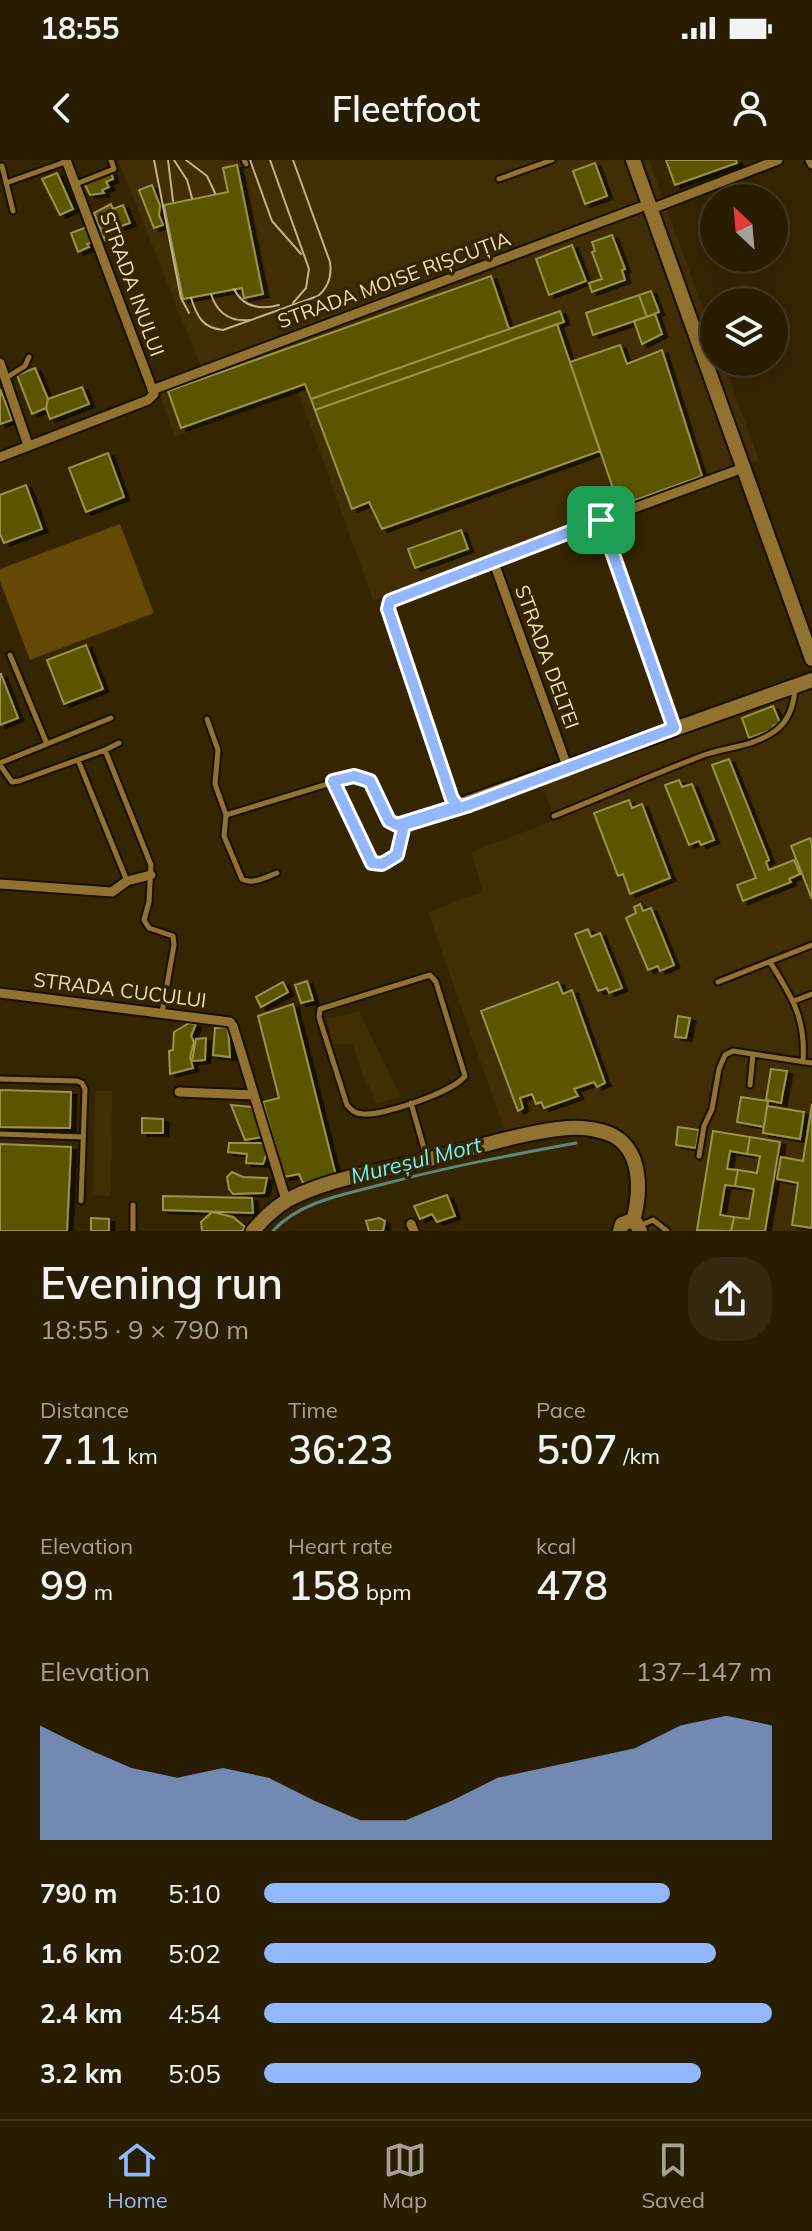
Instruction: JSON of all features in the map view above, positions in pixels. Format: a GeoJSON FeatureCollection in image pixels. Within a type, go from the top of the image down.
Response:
{"type":"FeatureCollection","features":[{"type":"Feature","properties":{"kind":"street"},"geometry":{"type":"LineString","coordinates":[[633,160],[812,659]]}},
{"type":"Feature","properties":{"kind":"street","name":"STRADA MOISE RIȘCUȚIA"},"geometry":{"type":"LineString","coordinates":[[0,457],[152,393],[778,160]]}},
{"type":"Feature","properties":{"kind":"street","name":"STRADA INULUI"},"geometry":{"type":"LineString","coordinates":[[66,161],[152,393]]}},
{"type":"Feature","properties":{"kind":"street"},"geometry":{"type":"LineString","coordinates":[[0,363],[28,445]]}},
{"type":"Feature","properties":{"kind":"street"},"geometry":{"type":"LineString","coordinates":[[743,468],[393,598],[388,609],[452,799],[458,806],[469,805],[567,766],[812,680]]}},
{"type":"Feature","properties":{"kind":"street"},"geometry":{"type":"LineString","coordinates":[[601,520],[674,728]]}},
{"type":"Feature","properties":{"kind":"street","name":"STRADA DELTEI"},"geometry":{"type":"LineString","coordinates":[[493,560],[567,766]]}},
{"type":"Feature","properties":{"kind":"street"},"geometry":{"type":"LineString","coordinates":[[0,884],[112,892],[127,881],[151,875]]}},
{"type":"Feature","properties":{"kind":"street","name":"STRADA CUCULUI"},"geometry":{"type":"LineString","coordinates":[[0,993],[225,1021],[233,1026],[254,1095]]}},
{"type":"Feature","properties":{"kind":"street"},"geometry":{"type":"LineString","coordinates":[[179,1092],[254,1095],[286,1200]]}},
{"type":"Feature","properties":{"kind":"street"},"geometry":{"type":"LineString","coordinates":[[253,1231],[286,1200],[321,1186],[564,1128],[609,1134],[627,1149],[635,1166],[638,1185],[637,1226],[624,1222],[620,1231]]}},
{"type":"Feature","properties":{"kind":"lane"},"geometry":{"type":"LineString","coordinates":[[76,184],[114,169],[111,160]]}},
{"type":"Feature","properties":{"kind":"lane"},"geometry":{"type":"LineString","coordinates":[[499,179],[552,160]]}},
{"type":"Feature","properties":{"kind":"lane","name":"STRADA INULUI"},"geometry":{"type":"LineString","coordinates":[[6,183],[66,161]]}},
{"type":"Feature","properties":{"kind":"lane"},"geometry":{"type":"LineString","coordinates":[[2,166],[13,211]]}},
{"type":"Feature","properties":{"kind":"lane"},"geometry":{"type":"LineString","coordinates":[[5,379],[25,366],[29,357]]}},
{"type":"Feature","properties":{"kind":"lane"},"geometry":{"type":"LineString","coordinates":[[10,655],[47,744]]}},
{"type":"Feature","properties":{"kind":"lane"},"geometry":{"type":"LineString","coordinates":[[554,816],[706,754],[772,734],[790,713],[795,702],[795,686]]}},
{"type":"Feature","properties":{"kind":"lane"},"geometry":{"type":"LineString","coordinates":[[111,718],[0,764],[12,782],[119,743]]}},
{"type":"Feature","properties":{"kind":"lane"},"geometry":{"type":"LineString","coordinates":[[207,719],[218,750],[215,784],[226,815],[224,836],[242,879],[257,881],[277,873]]}},
{"type":"Feature","properties":{"kind":"lane"},"geometry":{"type":"LineString","coordinates":[[105,750],[148,853],[151,875],[144,920],[149,928],[173,936],[162,1013]]}},
{"type":"Feature","properties":{"kind":"lane"},"geometry":{"type":"LineString","coordinates":[[78,760],[127,881]]}},
{"type":"Feature","properties":{"kind":"lane"},"geometry":{"type":"LineString","coordinates":[[226,815],[348,776],[363,777],[374,786],[389,821],[404,825],[458,806]]}},
{"type":"Feature","properties":{"kind":"lane"},"geometry":{"type":"LineString","coordinates":[[333,781],[372,863],[382,864],[397,855],[404,825]]}},
{"type":"Feature","properties":{"kind":"lane"},"geometry":{"type":"LineString","coordinates":[[718,982],[812,945]]}},
{"type":"Feature","properties":{"kind":"lane"},"geometry":{"type":"LineString","coordinates":[[770,962],[794,1001],[804,1034],[803,1062]]}},
{"type":"Feature","properties":{"kind":"lane"},"geometry":{"type":"LineString","coordinates":[[422,976],[432,976],[465,1076],[455,1087],[411,1103],[367,1115],[352,1111],[347,1105],[319,1017],[320,1009],[422,976]]}},
{"type":"Feature","properties":{"kind":"lane"},"geometry":{"type":"LineString","coordinates":[[794,1001],[812,994]]}},
{"type":"Feature","properties":{"kind":"lane"},"geometry":{"type":"LineString","coordinates":[[699,1156],[721,1061],[727,1053],[733,1051],[812,1063]]}},
{"type":"Feature","properties":{"kind":"lane"},"geometry":{"type":"LineString","coordinates":[[750,1085],[753,1054]]}},
{"type":"Feature","properties":{"kind":"lane"},"geometry":{"type":"LineString","coordinates":[[0,1079],[82,1083],[85,1089],[81,1201]]}},
{"type":"Feature","properties":{"kind":"lane"},"geometry":{"type":"LineString","coordinates":[[411,1103],[428,1160]]}},
{"type":"Feature","properties":{"kind":"lane"},"geometry":{"type":"LineString","coordinates":[[0,1134],[83,1137]]}},
{"type":"Feature","properties":{"kind":"lane"},"geometry":{"type":"LineString","coordinates":[[133,1205],[133,1231]]}},
{"type":"Feature","properties":{"kind":"lane"},"geometry":{"type":"LineString","coordinates":[[637,1226],[656,1221],[667,1231]]}},
{"type":"Feature","properties":{"kind":"shaded area"},"geometry":{"type":"Polygon","coordinates":[[[118,160],[649,160],[700,300],[700,376],[728,376],[759,460],[373,600],[298,391],[175,437],[156,384],[201,367],[118,160]]]}},
{"type":"Feature","properties":{"kind":"shaded area"},"geometry":{"type":"Polygon","coordinates":[[[120,524],[154,613],[30,660],[0,581],[0,569],[120,524]]]}},
{"type":"Feature","properties":{"kind":"shaded area"},"geometry":{"type":"Polygon","coordinates":[[[812,680],[812,1231],[640,1231],[634,1162],[609,1134],[619,1128],[539,1125],[505,1132],[428,912],[483,892],[471,852],[555,820],[539,777],[812,680]]]}},
{"type":"Feature","properties":{"kind":"shaded area"},"geometry":{"type":"Polygon","coordinates":[[[359,1011],[401,1097],[376,1104],[369,1085],[366,1086],[353,1044],[333,1044],[326,1018],[359,1011]]]}},
{"type":"Feature","properties":{"kind":"shaded area"},"geometry":{"type":"Polygon","coordinates":[[[95,1091],[112,1091],[111,1196],[93,1195],[95,1091]]]}},
{"type":"Feature","properties":{"kind":"building"},"geometry":{"type":"Polygon","coordinates":[[[666,160],[736,160],[737,163],[675,185],[666,160]]]}},
{"type":"Feature","properties":{"kind":"building"},"geometry":{"type":"Polygon","coordinates":[[[595,163],[607,196],[585,204],[573,171],[595,163]]]}},
{"type":"Feature","properties":{"kind":"building"},"geometry":{"type":"Polygon","coordinates":[[[237,165],[263,294],[244,298],[242,288],[183,299],[164,205],[228,192],[223,168],[237,165]]]}},
{"type":"Feature","properties":{"kind":"building"},"geometry":{"type":"Polygon","coordinates":[[[111,172],[113,179],[106,182],[109,187],[102,190],[104,193],[90,195],[84,183],[111,172]]]}},
{"type":"Feature","properties":{"kind":"building"},"geometry":{"type":"Polygon","coordinates":[[[57,173],[73,209],[60,215],[42,179],[57,173]]]}},
{"type":"Feature","properties":{"kind":"building"},"geometry":{"type":"Polygon","coordinates":[[[152,185],[163,225],[154,228],[139,190],[152,185]]]}},
{"type":"Feature","properties":{"kind":"building"},"geometry":{"type":"Polygon","coordinates":[[[111,204],[113,209],[123,205],[130,223],[116,228],[120,237],[105,240],[94,213],[111,204]]]}},
{"type":"Feature","properties":{"kind":"building"},"geometry":{"type":"Polygon","coordinates":[[[87,227],[93,242],[78,252],[71,233],[87,227]]]}},
{"type":"Feature","properties":{"kind":"building"},"geometry":{"type":"Polygon","coordinates":[[[612,235],[625,269],[622,270],[625,280],[592,292],[589,283],[602,279],[592,252],[595,251],[592,242],[612,235]]]}},
{"type":"Feature","properties":{"kind":"building"},"geometry":{"type":"Polygon","coordinates":[[[572,245],[586,281],[549,295],[536,259],[572,245]]]}},
{"type":"Feature","properties":{"kind":"building"},"geometry":{"type":"Polygon","coordinates":[[[491,276],[509,329],[311,399],[305,384],[181,428],[168,391],[491,276]]]}},
{"type":"Feature","properties":{"kind":"building"},"geometry":{"type":"Polygon","coordinates":[[[651,291],[659,312],[647,317],[639,295],[651,291]]]}},
{"type":"Feature","properties":{"kind":"building"},"geometry":{"type":"Polygon","coordinates":[[[639,295],[647,317],[593,335],[586,313],[639,295]]]}},
{"type":"Feature","properties":{"kind":"building"},"geometry":{"type":"Polygon","coordinates":[[[560,311],[564,322],[315,410],[311,399],[560,311]]]}},
{"type":"Feature","properties":{"kind":"building"},"geometry":{"type":"Polygon","coordinates":[[[655,314],[662,334],[642,344],[634,321],[655,314]]]}},
{"type":"Feature","properties":{"kind":"building"},"geometry":{"type":"Polygon","coordinates":[[[557,324],[600,451],[382,529],[369,502],[352,509],[315,410],[557,324]]]}},
{"type":"Feature","properties":{"kind":"building"},"geometry":{"type":"Polygon","coordinates":[[[620,345],[627,364],[662,350],[702,476],[619,506],[570,362],[620,345]]]}},
{"type":"Feature","properties":{"kind":"building"},"geometry":{"type":"Polygon","coordinates":[[[35,368],[48,399],[46,408],[32,414],[17,375],[35,368]]]}},
{"type":"Feature","properties":{"kind":"building"},"geometry":{"type":"Polygon","coordinates":[[[82,387],[89,404],[50,419],[46,408],[48,399],[82,387]]]}},
{"type":"Feature","properties":{"kind":"building"},"geometry":{"type":"Polygon","coordinates":[[[0,389],[12,420],[0,424],[0,389]]]}},
{"type":"Feature","properties":{"kind":"building"},"geometry":{"type":"Polygon","coordinates":[[[108,453],[124,497],[86,512],[69,468],[108,453]]]}},
{"type":"Feature","properties":{"kind":"building"},"geometry":{"type":"Polygon","coordinates":[[[26,485],[42,529],[4,543],[0,534],[0,495],[26,485]]]}},
{"type":"Feature","properties":{"kind":"building"},"geometry":{"type":"Polygon","coordinates":[[[461,530],[468,549],[415,568],[408,549],[461,530]]]}},
{"type":"Feature","properties":{"kind":"building"},"geometry":{"type":"Polygon","coordinates":[[[86,645],[103,689],[64,704],[47,660],[86,645]]]}},
{"type":"Feature","properties":{"kind":"building"},"geometry":{"type":"Polygon","coordinates":[[[0,675],[18,718],[0,725],[0,675]]]}},
{"type":"Feature","properties":{"kind":"building"},"geometry":{"type":"Polygon","coordinates":[[[773,706],[780,723],[773,726],[774,729],[749,738],[742,718],[773,706]]]}},
{"type":"Feature","properties":{"kind":"building"},"geometry":{"type":"Polygon","coordinates":[[[729,759],[769,860],[766,862],[769,870],[794,860],[800,874],[789,879],[791,882],[743,901],[737,885],[756,878],[712,765],[729,759]]]}},
{"type":"Feature","properties":{"kind":"building"},"geometry":{"type":"Polygon","coordinates":[[[679,780],[682,787],[692,784],[714,840],[689,845],[665,785],[679,780]]]}},
{"type":"Feature","properties":{"kind":"building"},"geometry":{"type":"Polygon","coordinates":[[[629,800],[632,808],[642,804],[670,878],[630,894],[623,874],[618,876],[594,813],[629,800]]]}},
{"type":"Feature","properties":{"kind":"building"},"geometry":{"type":"Polygon","coordinates":[[[810,838],[812,844],[812,899],[791,846],[810,838]]]}},
{"type":"Feature","properties":{"kind":"building"},"geometry":{"type":"Polygon","coordinates":[[[640,904],[643,911],[651,908],[674,965],[660,971],[658,966],[648,970],[626,918],[636,913],[634,907],[640,904]]]}},
{"type":"Feature","properties":{"kind":"building"},"geometry":{"type":"Polygon","coordinates":[[[588,929],[591,937],[600,933],[622,988],[609,993],[607,988],[598,991],[575,934],[588,929]]]}},
{"type":"Feature","properties":{"kind":"building"},"geometry":{"type":"Polygon","coordinates":[[[307,981],[313,1000],[301,1003],[295,985],[307,981]]]}},
{"type":"Feature","properties":{"kind":"building"},"geometry":{"type":"Polygon","coordinates":[[[283,982],[288,992],[261,1007],[256,997],[283,982]]]}},
{"type":"Feature","properties":{"kind":"building"},"geometry":{"type":"Polygon","coordinates":[[[558,982],[563,994],[572,990],[605,1083],[597,1087],[594,1082],[574,1089],[578,1096],[544,1108],[541,1102],[536,1104],[532,1094],[520,1098],[523,1108],[518,1111],[481,1011],[558,982]]]}},
{"type":"Feature","properties":{"kind":"building"},"geometry":{"type":"Polygon","coordinates":[[[293,1004],[336,1176],[303,1183],[299,1174],[284,1177],[263,1102],[279,1098],[258,1016],[293,1004]]]}},
{"type":"Feature","properties":{"kind":"building"},"geometry":{"type":"Polygon","coordinates":[[[293,1004],[336,1176],[303,1183],[299,1174],[284,1177],[263,1102],[279,1098],[258,1016],[293,1004]]]}},
{"type":"Feature","properties":{"kind":"building"},"geometry":{"type":"Polygon","coordinates":[[[678,1016],[690,1018],[686,1038],[675,1037],[678,1016]]]}},
{"type":"Feature","properties":{"kind":"building"},"geometry":{"type":"Polygon","coordinates":[[[189,1023],[196,1024],[191,1036],[194,1042],[190,1057],[193,1068],[170,1074],[169,1051],[173,1050],[174,1032],[189,1023]]]}},
{"type":"Feature","properties":{"kind":"building"},"geometry":{"type":"Polygon","coordinates":[[[228,1027],[230,1057],[213,1055],[215,1028],[228,1027]]]}},
{"type":"Feature","properties":{"kind":"building"},"geometry":{"type":"Polygon","coordinates":[[[206,1038],[205,1060],[192,1061],[196,1039],[206,1038]]]}},
{"type":"Feature","properties":{"kind":"building"},"geometry":{"type":"Polygon","coordinates":[[[771,1069],[787,1071],[781,1103],[766,1100],[771,1069]]]}},
{"type":"Feature","properties":{"kind":"building"},"geometry":{"type":"Polygon","coordinates":[[[0,1090],[71,1092],[70,1128],[0,1127],[0,1090]]]}},
{"type":"Feature","properties":{"kind":"building"},"geometry":{"type":"Polygon","coordinates":[[[741,1097],[768,1101],[764,1127],[737,1122],[741,1097]]]}},
{"type":"Feature","properties":{"kind":"building"},"geometry":{"type":"Polygon","coordinates":[[[812,1104],[812,1228],[792,1225],[798,1183],[777,1179],[781,1157],[803,1161],[812,1104]]]}},
{"type":"Feature","properties":{"kind":"building"},"geometry":{"type":"Polygon","coordinates":[[[231,1105],[252,1107],[262,1137],[245,1140],[231,1105]]]}},
{"type":"Feature","properties":{"kind":"building"},"geometry":{"type":"Polygon","coordinates":[[[767,1106],[804,1112],[800,1139],[763,1133],[767,1106]]]}},
{"type":"Feature","properties":{"kind":"building"},"geometry":{"type":"Polygon","coordinates":[[[142,1118],[163,1119],[163,1133],[142,1133],[142,1118]]]}},
{"type":"Feature","properties":{"kind":"building"},"geometry":{"type":"Polygon","coordinates":[[[678,1127],[699,1130],[696,1148],[676,1145],[678,1127]]]}},
{"type":"Feature","properties":{"kind":"building"},"geometry":{"type":"Polygon","coordinates":[[[713,1131],[750,1137],[747,1154],[730,1151],[727,1169],[738,1170],[735,1186],[725,1185],[720,1215],[734,1217],[731,1231],[697,1230],[713,1131]]]}},
{"type":"Feature","properties":{"kind":"building"},"geometry":{"type":"Polygon","coordinates":[[[750,1137],[780,1142],[765,1231],[731,1231],[734,1217],[749,1219],[754,1189],[735,1186],[738,1170],[757,1173],[760,1156],[747,1154],[750,1137]]]}},
{"type":"Feature","properties":{"kind":"building"},"geometry":{"type":"Polygon","coordinates":[[[229,1143],[263,1143],[268,1150],[263,1164],[246,1163],[247,1154],[228,1152],[229,1143]]]}},
{"type":"Feature","properties":{"kind":"building"},"geometry":{"type":"Polygon","coordinates":[[[0,1144],[71,1147],[67,1231],[0,1231],[0,1144]]]}},
{"type":"Feature","properties":{"kind":"building"},"geometry":{"type":"Polygon","coordinates":[[[232,1172],[243,1177],[267,1178],[264,1193],[233,1194],[227,1177],[232,1172]]]}},
{"type":"Feature","properties":{"kind":"building"},"geometry":{"type":"Polygon","coordinates":[[[447,1195],[455,1216],[437,1222],[432,1214],[420,1219],[414,1206],[447,1195]]]}},
{"type":"Feature","properties":{"kind":"building"},"geometry":{"type":"Polygon","coordinates":[[[163,1196],[252,1198],[253,1213],[163,1210],[163,1196]]]}},
{"type":"Feature","properties":{"kind":"building"},"geometry":{"type":"Polygon","coordinates":[[[212,1212],[233,1217],[245,1227],[242,1231],[202,1231],[201,1222],[212,1212]]]}},
{"type":"Feature","properties":{"kind":"building"},"geometry":{"type":"Polygon","coordinates":[[[91,1218],[109,1219],[109,1231],[91,1231],[91,1218]]]}},
{"type":"Feature","properties":{"kind":"building"},"geometry":{"type":"Polygon","coordinates":[[[379,1218],[385,1221],[383,1231],[369,1231],[366,1221],[379,1218]]]}},
{"type":"Feature","properties":{"kind":"waterway","name":"Mureșul Mort"},"geometry":{"type":"LineString","coordinates":[[273,1231],[296,1212],[339,1195],[455,1167],[576,1143]]}},
{"type":"Feature","properties":{"kind":"tram line"},"geometry":{"type":"LineString","coordinates":[[154,160],[181,298],[189,313]]}},
{"type":"Feature","properties":{"kind":"tram line"},"geometry":{"type":"LineString","coordinates":[[168,160],[173,201]]}},
{"type":"Feature","properties":{"kind":"tram line"},"geometry":{"type":"LineString","coordinates":[[174,160],[187,180],[192,198]]}},
{"type":"Feature","properties":{"kind":"tram line"},"geometry":{"type":"LineString","coordinates":[[186,160],[207,176],[215,193]]}},
{"type":"Feature","properties":{"kind":"tram line"},"geometry":{"type":"LineString","coordinates":[[250,160],[272,221],[301,254]]}},
{"type":"Feature","properties":{"kind":"tram line"},"geometry":{"type":"LineString","coordinates":[[270,160],[309,269],[306,288],[293,303]]}},
{"type":"Feature","properties":{"kind":"tram line"},"geometry":{"type":"LineString","coordinates":[[191,298],[201,320],[210,327],[223,330],[318,296],[325,289],[330,277],[330,262],[293,160]]}},
{"type":"Feature","properties":{"kind":"tram line"},"geometry":{"type":"LineString","coordinates":[[234,289],[242,300],[253,306],[279,305]]}},
{"type":"Feature","properties":{"kind":"tram line"},"geometry":{"type":"LineString","coordinates":[[211,294],[225,315],[250,320]]}},
{"type":"Feature","properties":{"kind":"route"},"geometry":{"type":"LineString","coordinates":[[601,520],[674,728],[469,805],[404,825],[397,855],[382,864],[372,863],[333,781],[354,776],[370,781],[385,815],[397,825],[458,806],[452,799],[388,609],[390,601],[601,520]]}}]}
